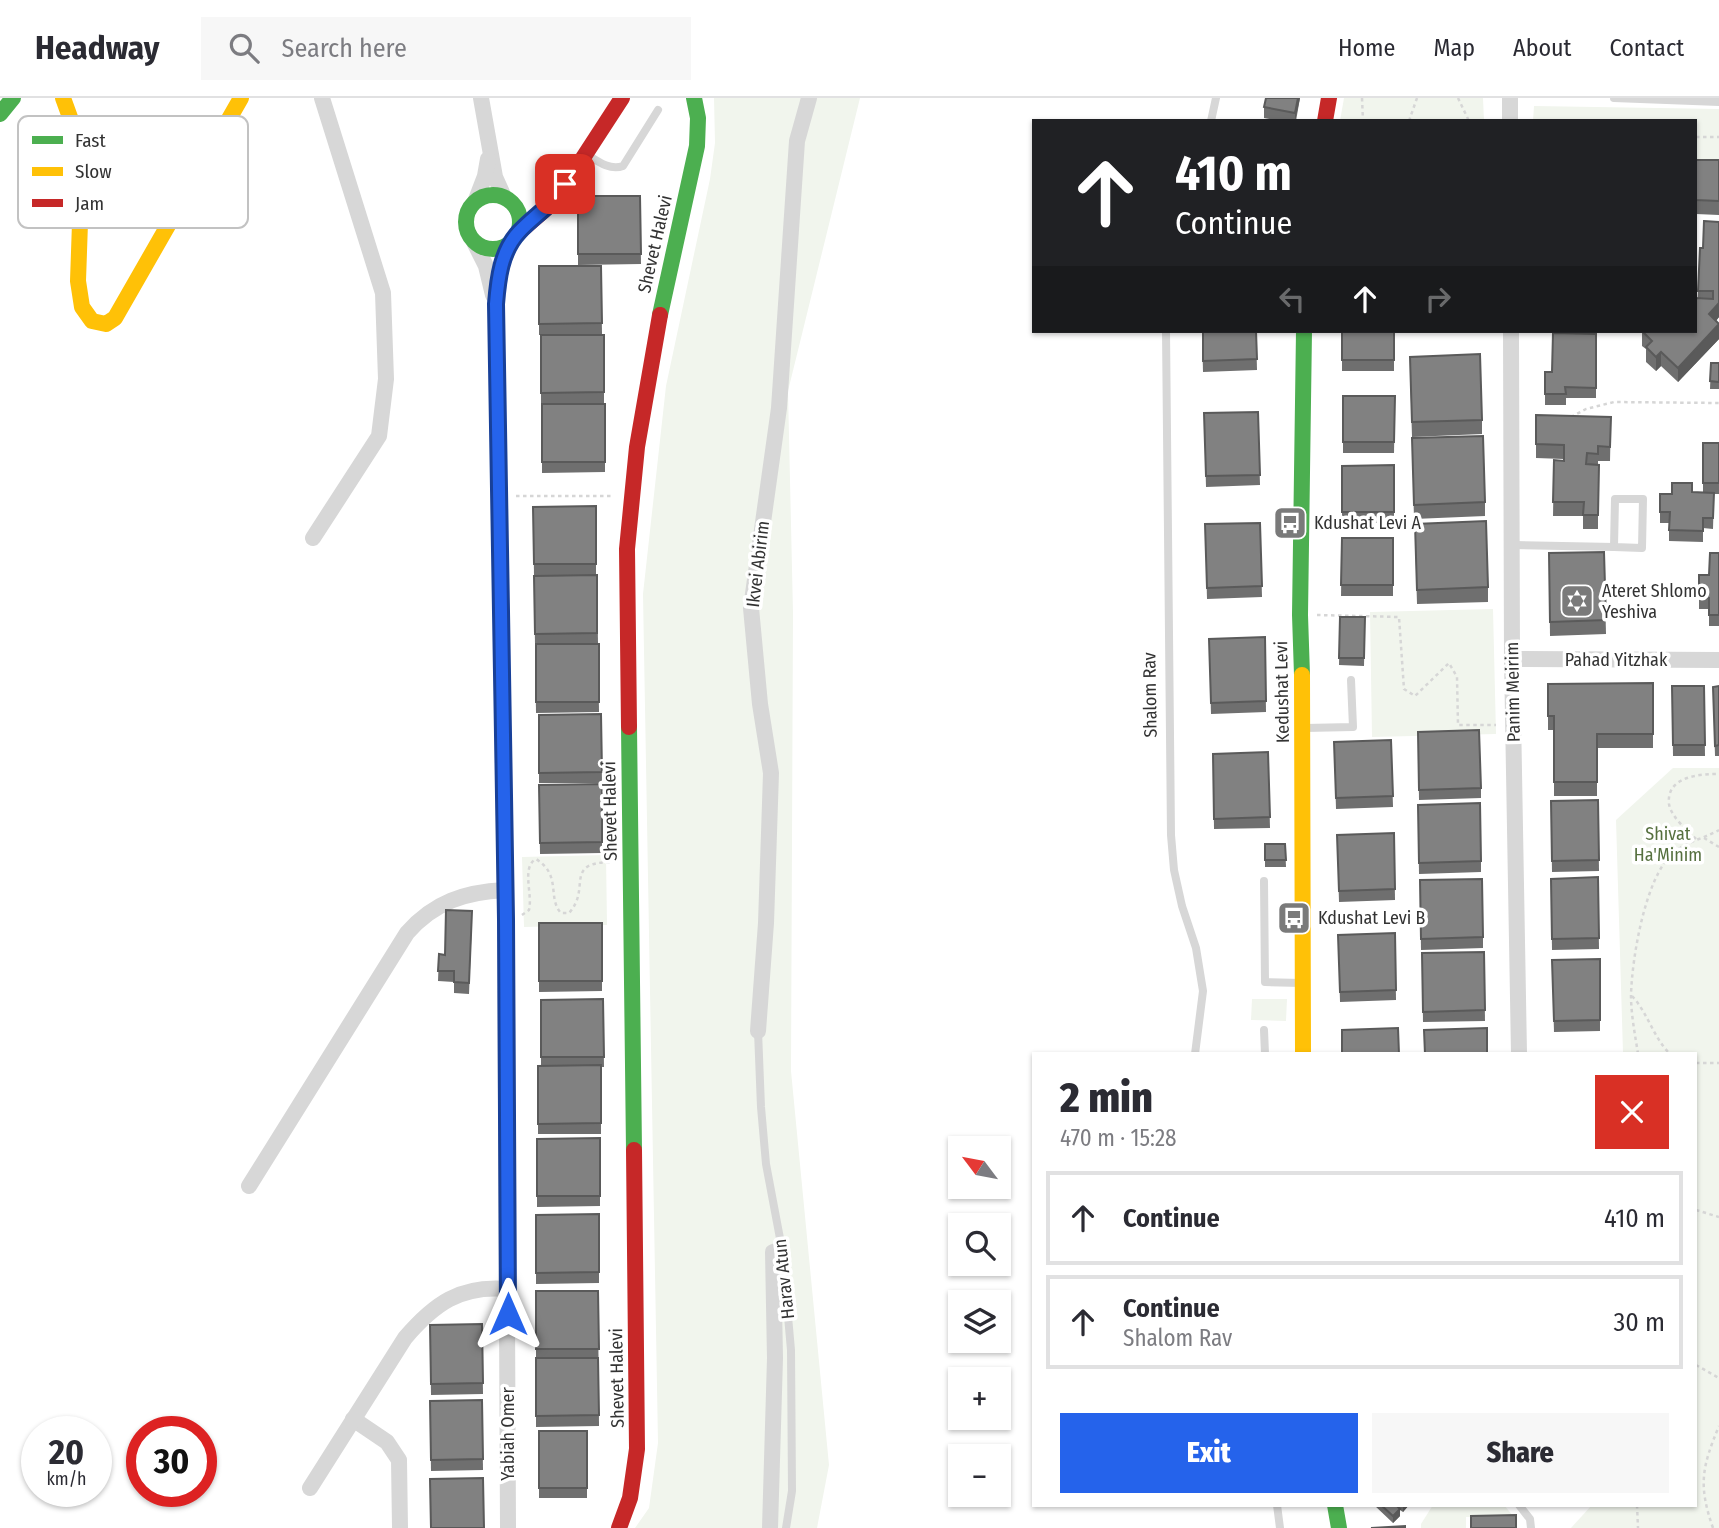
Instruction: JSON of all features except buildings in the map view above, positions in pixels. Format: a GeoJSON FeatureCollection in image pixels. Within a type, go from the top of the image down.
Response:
{"type":"FeatureCollection","features":[{"type":"Feature","properties":{"kind":"street"},"geometry":{"type":"LineString","coordinates":[[0,114],[13,98]]}},
{"type":"Feature","properties":{"kind":"street"},"geometry":{"type":"LineString","coordinates":[[63,98],[70,116]]}},
{"type":"Feature","properties":{"kind":"street"},"geometry":{"type":"LineString","coordinates":[[231,116],[241,98]]}},
{"type":"Feature","properties":{"kind":"street"},"geometry":{"type":"LineString","coordinates":[[313,538],[379,436],[386,379],[383,293],[322,98]]}},
{"type":"Feature","properties":{"kind":"street"},"geometry":{"type":"LineString","coordinates":[[481,98],[495,177],[519,213],[520,227],[501,267],[496,304]]}},
{"type":"Feature","properties":{"kind":"street"},"geometry":{"type":"LineString","coordinates":[[474,242],[488,249],[505,246],[555,201],[622,98]]}},
{"type":"Feature","properties":{"kind":"street","name":"Shevet Halevi"},"geometry":{"type":"LineString","coordinates":[[619,1528],[630,1498],[637,1449],[626,583],[639,420],[696,146],[698,118],[694,98]]}},
{"type":"Feature","properties":{"kind":"street","name":"Ikvei Abirim"},"geometry":{"type":"LineString","coordinates":[[758,1031],[766,923],[771,773],[760,704],[751,608],[779,408],[797,141],[809,98]]}},
{"type":"Feature","properties":{"kind":"street"},"geometry":{"type":"LineString","coordinates":[[1325,119],[1329,98]]}},
{"type":"Feature","properties":{"kind":"street"},"geometry":{"type":"LineString","coordinates":[[1510,98],[1510,119]]}},
{"type":"Feature","properties":{"kind":"street"},"geometry":{"type":"LineString","coordinates":[[490,146],[485,176],[469,209],[466,226],[486,266],[496,304]]}},
{"type":"Feature","properties":{"kind":"street"},"geometry":{"type":"LineString","coordinates":[[475,201],[489,195],[508,199],[539,199],[565,184]]}},
{"type":"Feature","properties":{"kind":"street"},"geometry":{"type":"LineString","coordinates":[[80,228],[78,281],[82,307],[92,321],[106,324],[115,318],[167,228]]}},
{"type":"Feature","properties":{"kind":"street","name":"Yabiah Omer"},"geometry":{"type":"LineString","coordinates":[[496,304],[506,919],[508,1528]]}},
{"type":"Feature","properties":{"kind":"street","name":"Kedushat Levi"},"geometry":{"type":"LineString","coordinates":[[1303,1052],[1303,728],[1300,615],[1304,333]]}},
{"type":"Feature","properties":{"kind":"street","name":"Panim Meirim"},"geometry":{"type":"LineString","coordinates":[[1511,333],[1512,659],[1519,1052]]}},
{"type":"Feature","properties":{"kind":"street","name":"Pahad Yitzhak"},"geometry":{"type":"LineString","coordinates":[[1512,659],[1719,660]]}},
{"type":"Feature","properties":{"kind":"street"},"geometry":{"type":"LineString","coordinates":[[249,1186],[407,933],[432,909],[452,899],[472,893],[505,890]]}},
{"type":"Feature","properties":{"kind":"street"},"geometry":{"type":"LineString","coordinates":[[769,1528],[775,1358],[773,1252],[782,1249]]}},
{"type":"Feature","properties":{"kind":"street"},"geometry":{"type":"LineString","coordinates":[[310,1488],[405,1338],[432,1309],[466,1292],[507,1289]]}},
{"type":"Feature","properties":{"kind":"street"},"geometry":{"type":"LineString","coordinates":[[353,1419],[387,1442],[399,1460],[400,1528]]}},
{"type":"Feature","properties":{"kind":"street"},"geometry":{"type":"LineString","coordinates":[[1335,1507],[1339,1528]]}},
{"type":"Feature","properties":{"kind":"lane"},"geometry":{"type":"LineString","coordinates":[[1211,119],[1216,98]]}},
{"type":"Feature","properties":{"kind":"lane"},"geometry":{"type":"LineString","coordinates":[[1614,98],[1719,102]]}},
{"type":"Feature","properties":{"kind":"lane"},"geometry":{"type":"LineString","coordinates":[[586,154],[608,166],[623,166],[658,110]]}},
{"type":"Feature","properties":{"kind":"lane","name":"Shalom Rav"},"geometry":{"type":"LineString","coordinates":[[1166,333],[1171,835],[1174,870],[1196,948],[1203,991],[1195,1052]]}},
{"type":"Feature","properties":{"kind":"lane"},"geometry":{"type":"LineString","coordinates":[[1512,545],[1642,548],[1643,499],[1615,499],[1614,547]]}},
{"type":"Feature","properties":{"kind":"lane"},"geometry":{"type":"LineString","coordinates":[[1303,728],[1353,727],[1351,680]]}},
{"type":"Feature","properties":{"kind":"lane"},"geometry":{"type":"LineString","coordinates":[[1264,881],[1265,982],[1301,984]]}},
{"type":"Feature","properties":{"kind":"lane"},"geometry":{"type":"LineString","coordinates":[[1264,1030],[1265,1052]]}},
{"type":"Feature","properties":{"kind":"lane","name":"Harav Atun"},"geometry":{"type":"LineString","coordinates":[[758,1031],[766,1164],[782,1249],[791,1350],[792,1491],[786,1528]]}},
{"type":"Feature","properties":{"kind":"lane"},"geometry":{"type":"LineString","coordinates":[[1277,1507],[1280,1528]]}},
{"type":"Feature","properties":{"kind":"lane"},"geometry":{"type":"LineString","coordinates":[[1521,1507],[1530,1519],[1531,1528]]}},
{"type":"Feature","properties":{"kind":"path"},"geometry":{"type":"LineString","coordinates":[[1362,98],[1363,119]]}},
{"type":"Feature","properties":{"kind":"path"},"geometry":{"type":"LineString","coordinates":[[1410,119],[1417,98]]}},
{"type":"Feature","properties":{"kind":"path"},"geometry":{"type":"LineString","coordinates":[[1457,99],[1468,119]]}},
{"type":"Feature","properties":{"kind":"path"},"geometry":{"type":"LineString","coordinates":[[1697,137],[1719,137]]}},
{"type":"Feature","properties":{"kind":"path"},"geometry":{"type":"LineString","coordinates":[[1571,417],[1586,409],[1614,402],[1719,403]]}},
{"type":"Feature","properties":{"kind":"path"},"geometry":{"type":"LineString","coordinates":[[499,496],[631,496]]}},
{"type":"Feature","properties":{"kind":"path"},"geometry":{"type":"LineString","coordinates":[[1300,615],[1399,617],[1404,689],[1415,696],[1449,663],[1457,677],[1458,725],[1513,725]]}},
{"type":"Feature","properties":{"kind":"path"},"geometry":{"type":"LineString","coordinates":[[1696,839],[1669,806],[1671,793],[1676,785],[1686,778],[1719,774]]}},
{"type":"Feature","properties":{"kind":"path"},"geometry":{"type":"LineString","coordinates":[[1638,1052],[1631,995],[1641,927],[1652,886],[1660,867],[1671,855],[1684,845],[1719,830]]}},
{"type":"Feature","properties":{"kind":"path"},"geometry":{"type":"LineString","coordinates":[[1704,838],[1719,847]]}},
{"type":"Feature","properties":{"kind":"path"},"geometry":{"type":"LineString","coordinates":[[506,919],[520,916],[529,910],[531,901],[528,868],[531,861],[536,859],[545,864],[554,886],[556,908],[561,913],[569,913],[574,908],[586,867],[594,862],[629,863]]}},
{"type":"Feature","properties":{"kind":"path"},"geometry":{"type":"LineString","coordinates":[[1631,995],[1646,1014],[1656,1036],[1668,1052]]}},
{"type":"Feature","properties":{"kind":"path"},"geometry":{"type":"LineString","coordinates":[[1697,1063],[1719,1063]]}},
{"type":"Feature","properties":{"kind":"path"},"geometry":{"type":"LineString","coordinates":[[1697,1210],[1719,1217]]}},
{"type":"Feature","properties":{"kind":"path"},"geometry":{"type":"LineString","coordinates":[[1697,1365],[1719,1378]]}},
{"type":"Feature","properties":{"kind":"path"},"geometry":{"type":"LineString","coordinates":[[1713,1528],[1703,1491],[1703,1469],[1719,1426]]}},
{"type":"Feature","properties":{"kind":"path"},"geometry":{"type":"LineString","coordinates":[[1637,1507],[1638,1528]]}},
{"type":"Feature","properties":{"kind":"green space"},"geometry":{"type":"Polygon","coordinates":[[[714,98],[860,98],[788,391],[793,613],[791,1071],[829,1465],[817,1528],[635,1528],[649,1508],[658,1443],[643,594],[666,386],[710,179],[715,143],[714,98]]]}},
{"type":"Feature","properties":{"kind":"green space"},"geometry":{"type":"Polygon","coordinates":[[[1344,98],[1483,98],[1484,119],[1340,119],[1344,98]]]}},
{"type":"Feature","properties":{"kind":"green space"},"geometry":{"type":"Polygon","coordinates":[[[1534,106],[1719,109],[1719,164],[1697,164],[1697,119],[1533,119],[1534,106]]]}},
{"type":"Feature","properties":{"kind":"green space"},"geometry":{"type":"Polygon","coordinates":[[[1493,609],[1496,734],[1372,737],[1370,612],[1493,609]]]}},
{"type":"Feature","properties":{"kind":"green space","name":"Shivat Ha'Minim"},"geometry":{"type":"Polygon","coordinates":[[[1673,768],[1719,768],[1719,1528],[1571,1528],[1590,1507],[1697,1507],[1697,1052],[1623,1052],[1616,820],[1673,768]]]}},
{"type":"Feature","properties":{"kind":"green space"},"geometry":{"type":"Polygon","coordinates":[[[606,855],[607,925],[524,927],[522,857],[606,855]]]}},
{"type":"Feature","properties":{"kind":"green space"},"geometry":{"type":"Polygon","coordinates":[[[1252,999],[1287,999],[1286,1021],[1251,1020],[1252,999]]]}},
{"type":"Feature","properties":{"kind":"green space"},"geometry":{"type":"Polygon","coordinates":[[[1432,1507],[1506,1507],[1513,1516],[1466,1517],[1466,1528],[1421,1528],[1432,1507]]]}},
{"type":"Feature","properties":{"kind":"traffic: fast"},"geometry":{"type":"LineString","coordinates":[[0,114],[13,98]]}},
{"type":"Feature","properties":{"kind":"traffic: fast"},"geometry":{"type":"LineString","coordinates":[[660,315],[697,146],[698,118],[694,98]]}},
{"type":"Feature","properties":{"kind":"traffic: fast"},"geometry":{"type":"LineString","coordinates":[[493,195],[512,203],[520,222],[512,241],[493,249],[474,241],[466,222],[474,203],[493,195]]}},
{"type":"Feature","properties":{"kind":"traffic: fast"},"geometry":{"type":"LineString","coordinates":[[1302,675],[1300,615],[1304,333]]}},
{"type":"Feature","properties":{"kind":"traffic: fast"},"geometry":{"type":"LineString","coordinates":[[629,727],[634,1150]]}},
{"type":"Feature","properties":{"kind":"traffic: fast"},"geometry":{"type":"LineString","coordinates":[[1335,1507],[1339,1528]]}},
{"type":"Feature","properties":{"kind":"traffic: slow"},"geometry":{"type":"LineString","coordinates":[[63,98],[70,116]]}},
{"type":"Feature","properties":{"kind":"traffic: slow"},"geometry":{"type":"LineString","coordinates":[[231,116],[241,98]]}},
{"type":"Feature","properties":{"kind":"traffic: slow"},"geometry":{"type":"LineString","coordinates":[[80,228],[78,281],[82,307],[92,321],[106,324],[115,318],[167,228]]}},
{"type":"Feature","properties":{"kind":"traffic: slow"},"geometry":{"type":"LineString","coordinates":[[1302,675],[1303,1052]]}},
{"type":"Feature","properties":{"kind":"traffic: jam"},"geometry":{"type":"LineString","coordinates":[[517,234],[555,201],[622,98]]}},
{"type":"Feature","properties":{"kind":"traffic: jam"},"geometry":{"type":"LineString","coordinates":[[1325,119],[1329,98]]}},
{"type":"Feature","properties":{"kind":"traffic: jam"},"geometry":{"type":"LineString","coordinates":[[629,727],[627,549],[637,447],[660,315]]}},
{"type":"Feature","properties":{"kind":"traffic: jam"},"geometry":{"type":"LineString","coordinates":[[619,1528],[630,1498],[637,1449],[634,1150]]}},
{"type":"Feature","properties":{"kind":"place","name":"Kdushat Levi A"},"geometry":{"type":"Point","coordinates":[1290,523]}},
{"type":"Feature","properties":{"kind":"place","name":"Ateret Shlomo Yeshiva"},"geometry":{"type":"Point","coordinates":[1577,601]}},
{"type":"Feature","properties":{"kind":"place","name":"Kdushat Levi B"},"geometry":{"type":"Point","coordinates":[1294,918]}},
{"type":"Feature","properties":{"kind":"route"},"geometry":{"type":"LineString","coordinates":[[508,1314],[506,919],[496,304],[501,267],[511,242],[555,201],[565,184]]}}]}
